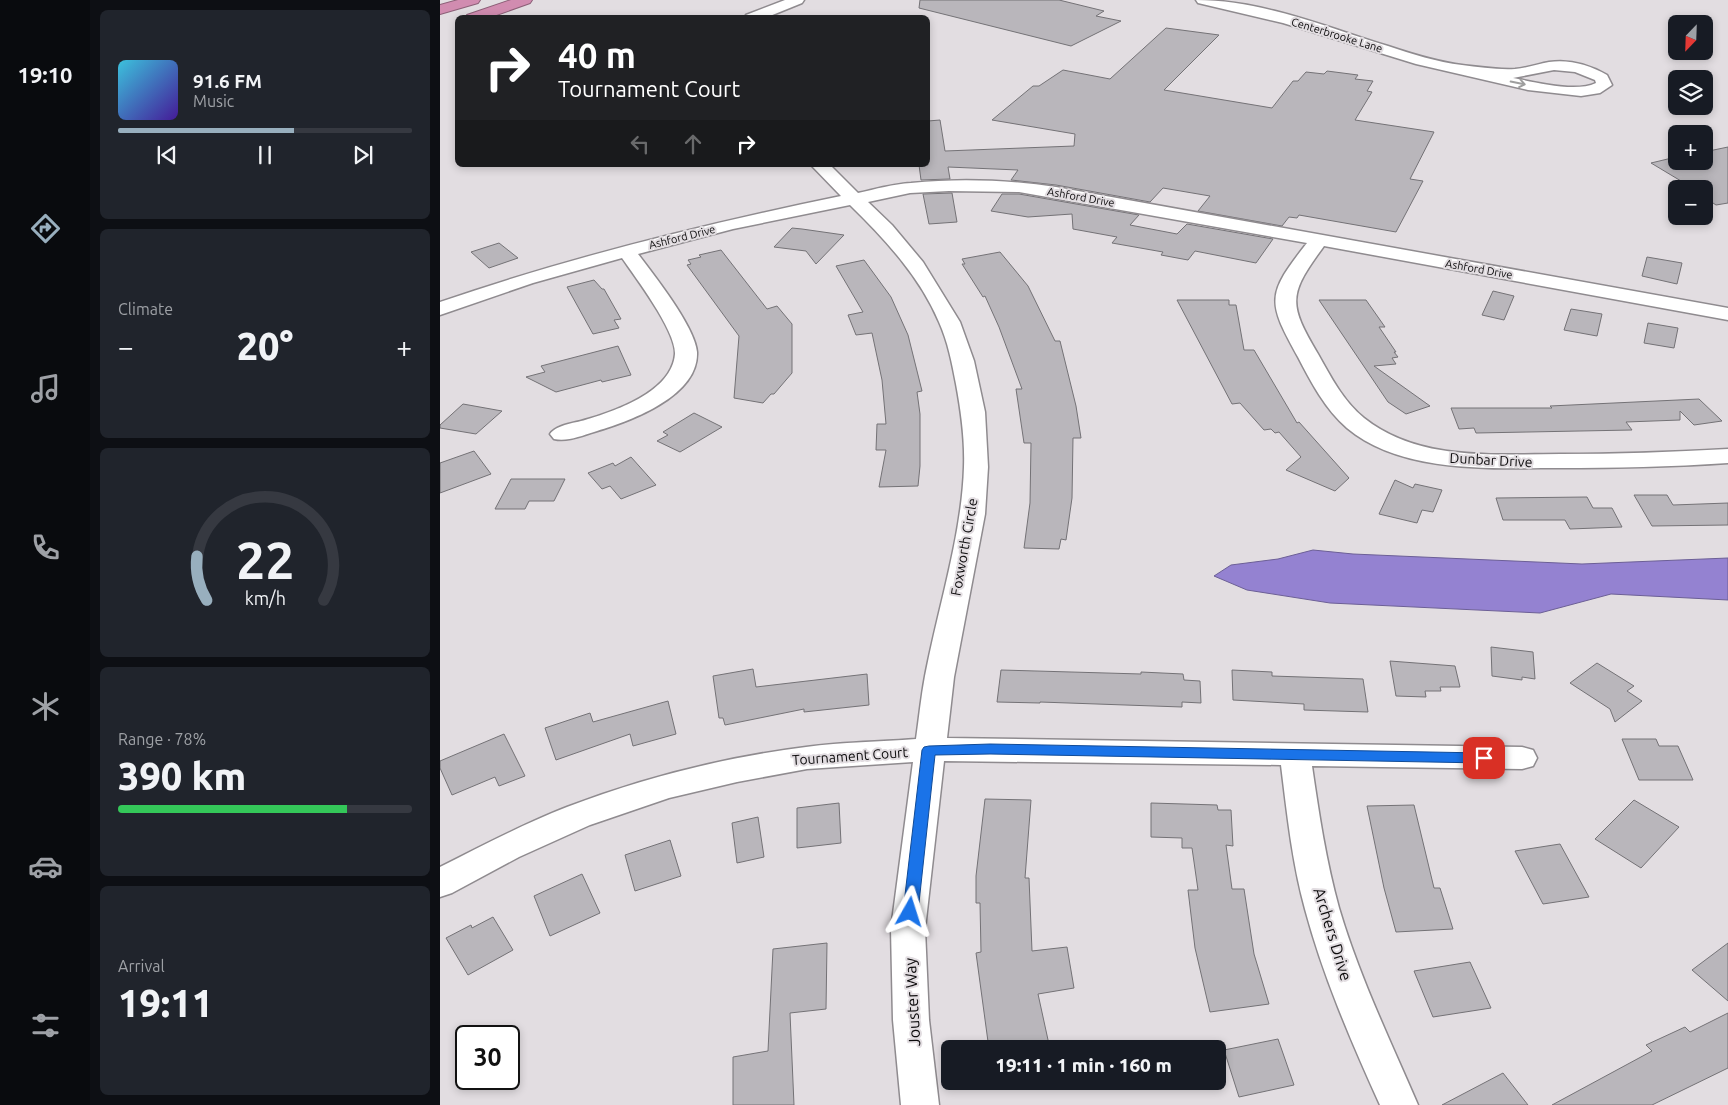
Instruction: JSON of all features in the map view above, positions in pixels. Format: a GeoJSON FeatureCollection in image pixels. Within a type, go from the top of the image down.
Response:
{"type":"FeatureCollection","features":[{"type":"Feature","properties":{"kind":"highway"},"geometry":{"type":"LineString","coordinates":[[440,10],[473,0]]}},
{"type":"Feature","properties":{"kind":"highway"},"geometry":{"type":"LineString","coordinates":[[481,15],[525,0]]}},
{"type":"Feature","properties":{"kind":"street"},"geometry":{"type":"LineString","coordinates":[[759,15],[797,0]]}},
{"type":"Feature","properties":{"kind":"street","name":"Centerbrooke Lane"},"geometry":{"type":"LineString","coordinates":[[1203,0],[1238,2],[1412,58],[1471,71],[1484,76],[1570,92],[1591,91],[1604,85],[1602,78],[1586,70],[1574,67],[1549,66],[1518,73],[1471,71]]}},
{"type":"Feature","properties":{"kind":"street","name":"Foxworth Circle"},"geometry":{"type":"LineString","coordinates":[[822,167],[885,229],[916,266],[938,300],[950,322],[963,361],[973,412],[976,467],[972,514],[939,677],[929,750]]}},
{"type":"Feature","properties":{"kind":"street","name":"Ashford Drive"},"geometry":{"type":"LineString","coordinates":[[440,309],[526,279],[731,224],[853,198],[923,187],[981,185],[1019,187],[1056,192],[1728,314]]}},
{"type":"Feature","properties":{"kind":"street","name":"Dunbar Drive"},"geometry":{"type":"LineString","coordinates":[[1319,240],[1289,283],[1285,298],[1286,313],[1292,329],[1344,412],[1360,426],[1380,438],[1404,448],[1437,457],[1466,461],[1629,461],[1728,456]]}},
{"type":"Feature","properties":{"kind":"street"},"geometry":{"type":"LineString","coordinates":[[562,434],[606,422],[645,404],[667,389],[679,376],[686,363],[686,350],[674,323],[651,285],[626,251]]}},
{"type":"Feature","properties":{"kind":"street","name":"Tournament Court"},"geometry":{"type":"LineString","coordinates":[[440,882],[507,848],[580,816],[666,787],[737,770],[807,758],[929,750],[990,749],[1522,758]]}},
{"type":"Feature","properties":{"kind":"street","name":"Jouster Way"},"geometry":{"type":"LineString","coordinates":[[920,1105],[911,1020],[908,929],[929,750]]}},
{"type":"Feature","properties":{"kind":"street","name":"Archers Drive"},"geometry":{"type":"LineString","coordinates":[[1295,755],[1304,828],[1322,909],[1360,1018],[1399,1105]]}},
{"type":"Feature","properties":{"kind":"shaded area"},"geometry":{"type":"Polygon","coordinates":[[[1313,550],[1353,554],[1582,564],[1728,558],[1728,600],[1611,594],[1540,613],[1330,603],[1247,590],[1214,576],[1231,565],[1278,559],[1313,550]]]}},
{"type":"Feature","properties":{"kind":"building"},"geometry":{"type":"Polygon","coordinates":[[[920,0],[1059,0],[1104,11],[1096,16],[1121,21],[1071,46],[919,8],[920,0]]]}},
{"type":"Feature","properties":{"kind":"building"},"geometry":{"type":"Polygon","coordinates":[[[1166,28],[1219,35],[1164,90],[1272,108],[1293,81],[1298,81],[1306,72],[1324,74],[1327,71],[1358,75],[1355,79],[1373,81],[1367,91],[1372,92],[1355,120],[1434,132],[1410,179],[1423,181],[1396,232],[1299,215],[1297,218],[1289,217],[1282,226],[1198,211],[1210,196],[1163,188],[1150,202],[1056,185],[1011,180],[1018,170],[948,167],[950,179],[921,180],[919,167],[930,167],[930,121],[940,120],[945,151],[1074,146],[1075,134],[992,120],[1033,86],[1039,86],[1063,70],[1110,79],[1166,28]]]}},
{"type":"Feature","properties":{"kind":"building"},"geometry":{"type":"Polygon","coordinates":[[[1728,147],[1728,203],[1716,205],[1713,203],[1713,180],[1679,180],[1651,163],[1668,159],[1668,170],[1713,170],[1713,150],[1728,147]]]}},
{"type":"Feature","properties":{"kind":"building"},"geometry":{"type":"Polygon","coordinates":[[[952,193],[957,222],[929,224],[923,194],[952,193]]]}},
{"type":"Feature","properties":{"kind":"building"},"geometry":{"type":"Polygon","coordinates":[[[1002,194],[1019,194],[1139,215],[1130,225],[1177,234],[1187,224],[1273,239],[1256,263],[1195,251],[1188,260],[1161,255],[1163,252],[1112,243],[1117,237],[1073,229],[1072,214],[1028,217],[991,211],[1002,194]]]}},
{"type":"Feature","properties":{"kind":"building"},"geometry":{"type":"Polygon","coordinates":[[[792,228],[844,235],[816,264],[806,251],[774,247],[792,228]]]}},
{"type":"Feature","properties":{"kind":"building"},"geometry":{"type":"Polygon","coordinates":[[[499,243],[518,258],[489,268],[471,252],[499,243]]]}},
{"type":"Feature","properties":{"kind":"building"},"geometry":{"type":"Polygon","coordinates":[[[721,250],[767,309],[777,306],[792,324],[792,373],[774,394],[771,394],[763,403],[734,398],[739,336],[687,265],[691,264],[688,260],[701,257],[699,255],[721,250]]]}},
{"type":"Feature","properties":{"kind":"building"},"geometry":{"type":"Polygon","coordinates":[[[1000,252],[1028,286],[1055,341],[1060,341],[1076,406],[1081,438],[1073,438],[1072,498],[1066,540],[1061,539],[1059,549],[1024,548],[1030,503],[1031,443],[1024,443],[1016,389],[1022,389],[999,327],[985,296],[983,297],[962,264],[965,264],[962,259],[1000,252]]]}},
{"type":"Feature","properties":{"kind":"building"},"geometry":{"type":"Polygon","coordinates":[[[1647,257],[1682,263],[1677,284],[1642,276],[1647,257]]]}},
{"type":"Feature","properties":{"kind":"building"},"geometry":{"type":"Polygon","coordinates":[[[864,260],[891,297],[908,335],[922,391],[917,392],[920,414],[918,486],[879,487],[886,450],[876,450],[877,424],[886,424],[882,380],[872,333],[856,335],[848,315],[863,312],[836,266],[864,260]]]}},
{"type":"Feature","properties":{"kind":"building"},"geometry":{"type":"Polygon","coordinates":[[[594,280],[604,289],[621,319],[614,320],[619,328],[593,334],[567,287],[594,280]]]}},
{"type":"Feature","properties":{"kind":"building"},"geometry":{"type":"Polygon","coordinates":[[[1493,291],[1514,296],[1504,320],[1482,315],[1493,291]]]}},
{"type":"Feature","properties":{"kind":"building"},"geometry":{"type":"Polygon","coordinates":[[[1177,300],[1229,300],[1229,305],[1236,305],[1244,350],[1254,350],[1297,423],[1299,422],[1349,478],[1335,491],[1286,470],[1301,457],[1279,432],[1275,433],[1271,429],[1264,430],[1240,403],[1232,404],[1177,300]]]}},
{"type":"Feature","properties":{"kind":"building"},"geometry":{"type":"Polygon","coordinates":[[[1319,300],[1366,300],[1385,327],[1379,327],[1398,357],[1392,358],[1396,364],[1374,366],[1430,406],[1406,414],[1388,402],[1319,300]]]}},
{"type":"Feature","properties":{"kind":"building"},"geometry":{"type":"Polygon","coordinates":[[[1571,309],[1602,314],[1597,336],[1564,330],[1571,309]]]}},
{"type":"Feature","properties":{"kind":"building"},"geometry":{"type":"Polygon","coordinates":[[[1648,323],[1678,328],[1674,348],[1644,343],[1648,323]]]}},
{"type":"Feature","properties":{"kind":"building"},"geometry":{"type":"Polygon","coordinates":[[[618,346],[631,375],[602,382],[601,380],[556,392],[526,377],[545,372],[541,366],[618,346]]]}},
{"type":"Feature","properties":{"kind":"building"},"geometry":{"type":"Polygon","coordinates":[[[1699,399],[1722,421],[1694,425],[1680,411],[1680,420],[1626,422],[1632,430],[1476,433],[1474,428],[1459,429],[1451,408],[1552,408],[1550,406],[1699,399]]]}},
{"type":"Feature","properties":{"kind":"building"},"geometry":{"type":"Polygon","coordinates":[[[463,404],[502,411],[476,434],[440,428],[440,425],[463,404]]]}},
{"type":"Feature","properties":{"kind":"building"},"geometry":{"type":"Polygon","coordinates":[[[694,413],[722,427],[680,452],[657,441],[668,435],[663,432],[694,413]]]}},
{"type":"Feature","properties":{"kind":"building"},"geometry":{"type":"Polygon","coordinates":[[[474,451],[491,474],[440,493],[440,463],[474,451]]]}},
{"type":"Feature","properties":{"kind":"building"},"geometry":{"type":"Polygon","coordinates":[[[631,457],[656,485],[621,499],[610,486],[602,489],[588,473],[613,463],[615,466],[631,457]]]}},
{"type":"Feature","properties":{"kind":"building"},"geometry":{"type":"Polygon","coordinates":[[[511,479],[565,479],[554,501],[529,501],[525,509],[495,509],[511,479]]]}},
{"type":"Feature","properties":{"kind":"building"},"geometry":{"type":"Polygon","coordinates":[[[1395,480],[1413,488],[1415,484],[1442,490],[1433,512],[1422,510],[1417,523],[1379,514],[1395,480]]]}},
{"type":"Feature","properties":{"kind":"building"},"geometry":{"type":"Polygon","coordinates":[[[1634,495],[1667,495],[1673,505],[1728,503],[1728,525],[1652,526],[1634,495]]]}},
{"type":"Feature","properties":{"kind":"building"},"geometry":{"type":"Polygon","coordinates":[[[1587,497],[1593,508],[1612,508],[1622,527],[1570,529],[1565,520],[1503,520],[1496,498],[1587,497]]]}},
{"type":"Feature","properties":{"kind":"building"},"geometry":{"type":"Polygon","coordinates":[[[1491,647],[1533,652],[1535,679],[1522,677],[1522,680],[1492,676],[1491,647]]]}},
{"type":"Feature","properties":{"kind":"building"},"geometry":{"type":"Polygon","coordinates":[[[1390,661],[1455,666],[1460,687],[1440,687],[1441,691],[1425,691],[1426,697],[1396,696],[1390,661]]]}},
{"type":"Feature","properties":{"kind":"building"},"geometry":{"type":"Polygon","coordinates":[[[1597,663],[1634,686],[1627,691],[1642,701],[1615,722],[1610,709],[1570,683],[1597,663]]]}},
{"type":"Feature","properties":{"kind":"building"},"geometry":{"type":"Polygon","coordinates":[[[753,669],[756,687],[867,674],[869,705],[804,712],[804,709],[725,725],[723,718],[719,718],[713,676],[753,669]]]}},
{"type":"Feature","properties":{"kind":"building"},"geometry":{"type":"Polygon","coordinates":[[[1001,670],[1183,674],[1184,680],[1200,681],[1201,703],[1182,702],[1182,707],[997,702],[1001,670]]]}},
{"type":"Feature","properties":{"kind":"building"},"geometry":{"type":"Polygon","coordinates":[[[1232,670],[1272,672],[1272,676],[1363,679],[1368,712],[1304,710],[1304,704],[1233,700],[1232,670]]]}},
{"type":"Feature","properties":{"kind":"building"},"geometry":{"type":"Polygon","coordinates":[[[668,701],[676,734],[633,746],[630,734],[556,760],[545,728],[590,713],[593,722],[668,701]]]}},
{"type":"Feature","properties":{"kind":"building"},"geometry":{"type":"Polygon","coordinates":[[[504,734],[525,776],[499,786],[495,777],[452,795],[440,768],[440,761],[504,734]]]}},
{"type":"Feature","properties":{"kind":"building"},"geometry":{"type":"Polygon","coordinates":[[[1622,739],[1656,739],[1659,746],[1678,746],[1693,780],[1639,780],[1622,739]]]}},
{"type":"Feature","properties":{"kind":"building"},"geometry":{"type":"Polygon","coordinates":[[[985,799],[1031,800],[1025,878],[1029,878],[1032,951],[1067,947],[1074,988],[1038,994],[1048,1040],[988,1040],[976,953],[981,952],[980,903],[976,903],[976,876],[985,799]]]}},
{"type":"Feature","properties":{"kind":"building"},"geometry":{"type":"Polygon","coordinates":[[[1634,800],[1679,827],[1641,868],[1595,839],[1634,800]]]}},
{"type":"Feature","properties":{"kind":"building"},"geometry":{"type":"Polygon","coordinates":[[[839,803],[841,843],[797,848],[797,808],[839,803]]]}},
{"type":"Feature","properties":{"kind":"building"},"geometry":{"type":"Polygon","coordinates":[[[1151,803],[1217,805],[1218,810],[1231,810],[1233,846],[1226,845],[1232,889],[1244,889],[1254,954],[1269,1004],[1210,1012],[1195,948],[1188,890],[1198,890],[1192,848],[1182,848],[1182,838],[1151,837],[1151,803]]]}},
{"type":"Feature","properties":{"kind":"building"},"geometry":{"type":"Polygon","coordinates":[[[1414,805],[1434,888],[1440,888],[1453,929],[1396,932],[1384,888],[1367,806],[1414,805]]]}},
{"type":"Feature","properties":{"kind":"building"},"geometry":{"type":"Polygon","coordinates":[[[758,817],[764,857],[737,863],[732,823],[758,817]]]}},
{"type":"Feature","properties":{"kind":"building"},"geometry":{"type":"Polygon","coordinates":[[[670,840],[681,876],[635,891],[625,855],[670,840]]]}},
{"type":"Feature","properties":{"kind":"building"},"geometry":{"type":"Polygon","coordinates":[[[1560,844],[1589,897],[1543,904],[1515,851],[1560,844]]]}},
{"type":"Feature","properties":{"kind":"building"},"geometry":{"type":"Polygon","coordinates":[[[582,874],[600,913],[550,936],[534,896],[582,874]]]}},
{"type":"Feature","properties":{"kind":"building"},"geometry":{"type":"Polygon","coordinates":[[[493,917],[513,950],[468,975],[446,938],[471,925],[472,928],[493,917]]]}},
{"type":"Feature","properties":{"kind":"building"},"geometry":{"type":"Polygon","coordinates":[[[827,943],[826,1009],[790,1013],[794,1105],[733,1105],[733,1057],[768,1051],[773,949],[827,943]]]}},
{"type":"Feature","properties":{"kind":"building"},"geometry":{"type":"Polygon","coordinates":[[[1728,943],[1728,1001],[1692,970],[1728,943]]]}},
{"type":"Feature","properties":{"kind":"building"},"geometry":{"type":"Polygon","coordinates":[[[1470,962],[1491,1008],[1433,1017],[1414,971],[1470,962]]]}},
{"type":"Feature","properties":{"kind":"building"},"geometry":{"type":"Polygon","coordinates":[[[1728,1013],[1728,1068],[1652,1105],[1552,1105],[1652,1051],[1646,1045],[1685,1027],[1690,1032],[1728,1013]]]}},
{"type":"Feature","properties":{"kind":"building"},"geometry":{"type":"Polygon","coordinates":[[[1278,1039],[1294,1085],[1239,1097],[1226,1056],[1226,1050],[1278,1039]]]}},
{"type":"Feature","properties":{"kind":"building"},"geometry":{"type":"Polygon","coordinates":[[[1503,1073],[1528,1105],[1442,1105],[1503,1073]]]}},
{"type":"Feature","properties":{"kind":"route"},"geometry":{"type":"LineString","coordinates":[[910,912],[929,750],[990,749],[1484,758]]}}]}
